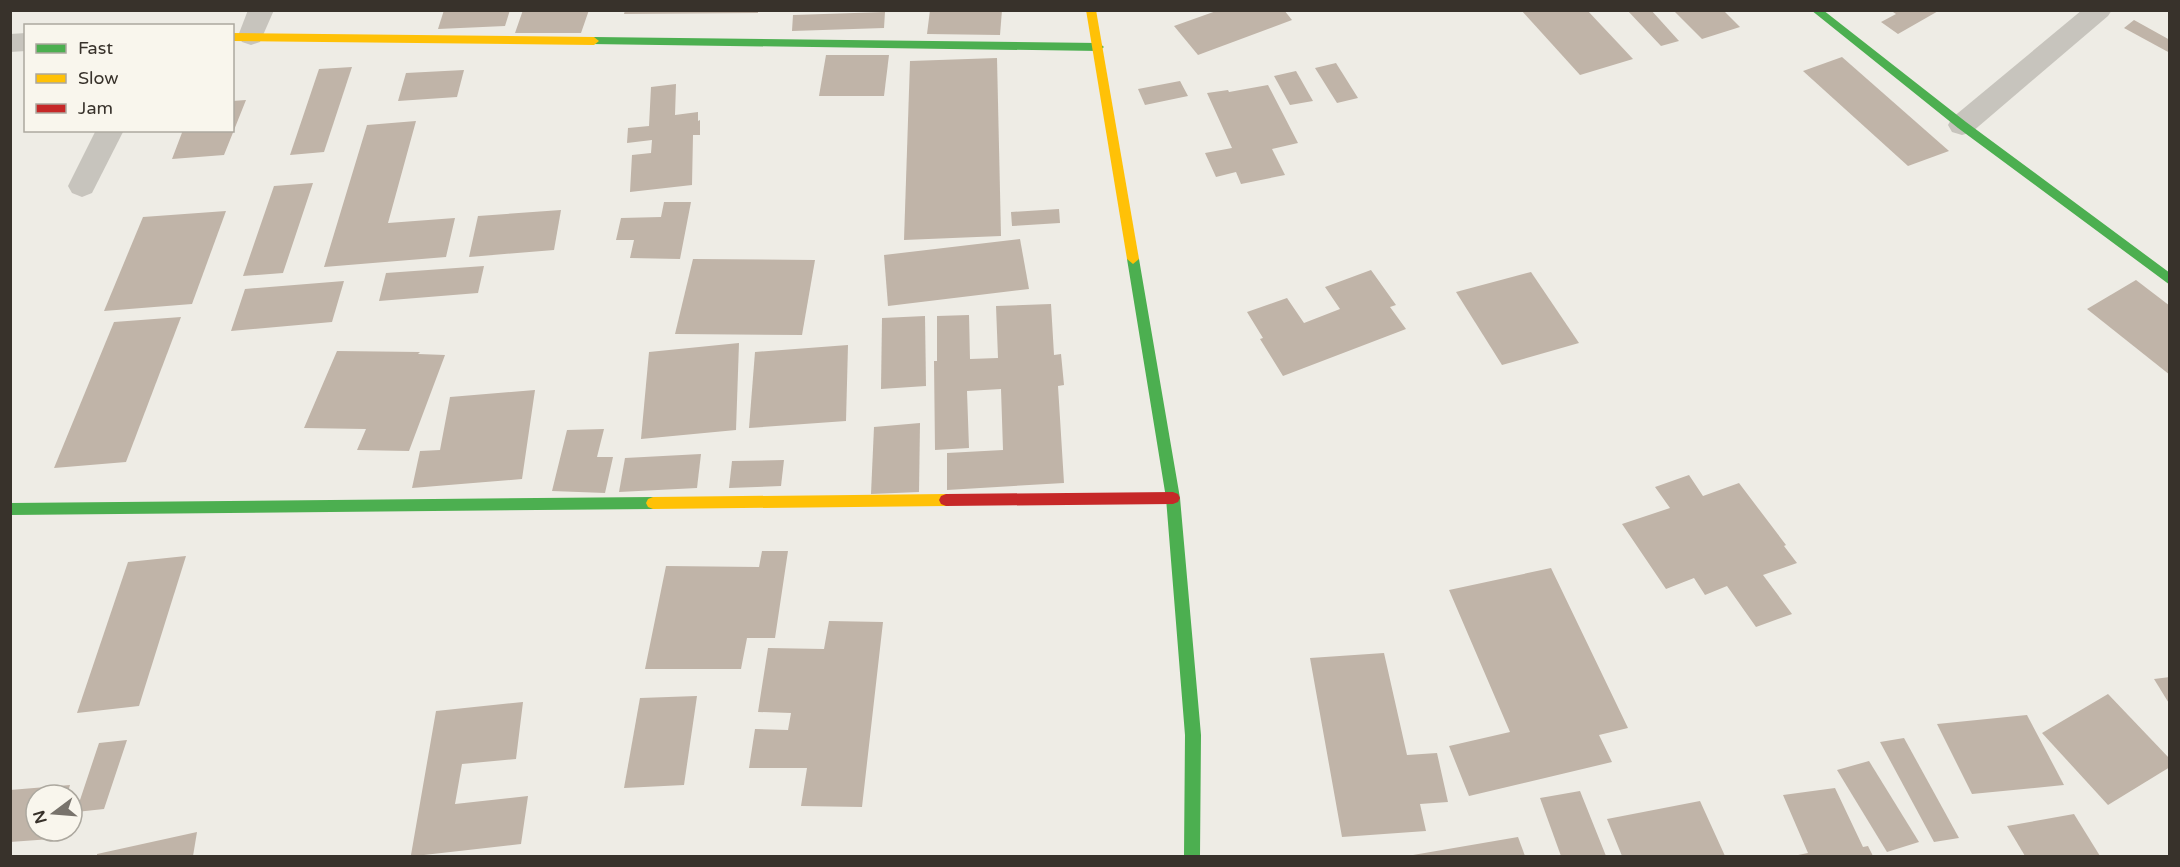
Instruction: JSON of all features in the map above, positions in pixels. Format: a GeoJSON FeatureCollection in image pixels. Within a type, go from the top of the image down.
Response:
{"type":"FeatureCollection","features":[{"type":"Feature","properties":{"kind":"street"},"geometry":{"type":"LineString","coordinates":[[242,37],[261,10]]}},
{"type":"Feature","properties":{"kind":"street"},"geometry":{"type":"LineString","coordinates":[[1091,10],[1173,498],[1193,735],[1192,856]]}},
{"type":"Feature","properties":{"kind":"street"},"geometry":{"type":"LineString","coordinates":[[1816,10],[1962,125],[2169,280]]}},
{"type":"Feature","properties":{"kind":"street"},"geometry":{"type":"LineString","coordinates":[[1962,125],[2099,10]]}},
{"type":"Feature","properties":{"kind":"street"},"geometry":{"type":"LineString","coordinates":[[242,37],[1099,47]]}},
{"type":"Feature","properties":{"kind":"street"},"geometry":{"type":"LineString","coordinates":[[82,186],[109,132]]}},
{"type":"Feature","properties":{"kind":"street"},"geometry":{"type":"LineString","coordinates":[[10,509],[1173,498]]}},
{"type":"Feature","properties":{"kind":"building"},"geometry":{"type":"Polygon","coordinates":[[[444,10],[510,10],[505,26],[438,29],[444,10]]]}},
{"type":"Feature","properties":{"kind":"building"},"geometry":{"type":"Polygon","coordinates":[[[523,10],[589,10],[581,33],[515,33],[523,10]]]}},
{"type":"Feature","properties":{"kind":"building"},"geometry":{"type":"Polygon","coordinates":[[[625,10],[758,10],[758,13],[624,14],[625,10]]]}},
{"type":"Feature","properties":{"kind":"building"},"geometry":{"type":"Polygon","coordinates":[[[930,10],[1002,10],[1000,35],[927,34],[930,10]]]}},
{"type":"Feature","properties":{"kind":"building"},"geometry":{"type":"Polygon","coordinates":[[[1219,10],[1284,10],[1292,20],[1198,55],[1174,26],[1219,10]]]}},
{"type":"Feature","properties":{"kind":"building"},"geometry":{"type":"Polygon","coordinates":[[[1521,10],[1587,10],[1633,59],[1580,75],[1521,10]]]}},
{"type":"Feature","properties":{"kind":"building"},"geometry":{"type":"Polygon","coordinates":[[[1627,10],[1651,10],[1679,41],[1661,46],[1627,10]]]}},
{"type":"Feature","properties":{"kind":"building"},"geometry":{"type":"Polygon","coordinates":[[[1673,10],[1723,10],[1740,27],[1702,39],[1673,10]]]}},
{"type":"Feature","properties":{"kind":"building"},"geometry":{"type":"Polygon","coordinates":[[[1890,10],[1940,10],[1898,34],[1881,22],[1896,14],[1890,10]]]}},
{"type":"Feature","properties":{"kind":"building"},"geometry":{"type":"Polygon","coordinates":[[[885,12],[884,28],[792,31],[793,15],[885,12]]]}},
{"type":"Feature","properties":{"kind":"building"},"geometry":{"type":"Polygon","coordinates":[[[2134,20],[2170,40],[2170,53],[2124,28],[2134,20]]]}},
{"type":"Feature","properties":{"kind":"building"},"geometry":{"type":"Polygon","coordinates":[[[826,55],[889,55],[884,96],[819,96],[826,55]]]}},
{"type":"Feature","properties":{"kind":"building"},"geometry":{"type":"Polygon","coordinates":[[[1842,57],[1949,151],[1908,166],[1803,71],[1842,57]]]}},
{"type":"Feature","properties":{"kind":"building"},"geometry":{"type":"Polygon","coordinates":[[[997,58],[1001,236],[904,240],[910,61],[997,58]]]}},
{"type":"Feature","properties":{"kind":"building"},"geometry":{"type":"Polygon","coordinates":[[[1336,63],[1358,98],[1337,103],[1315,68],[1336,63]]]}},
{"type":"Feature","properties":{"kind":"building"},"geometry":{"type":"Polygon","coordinates":[[[352,67],[324,152],[290,155],[319,69],[352,67]]]}},
{"type":"Feature","properties":{"kind":"building"},"geometry":{"type":"Polygon","coordinates":[[[464,70],[457,97],[398,101],[406,73],[464,70]]]}},
{"type":"Feature","properties":{"kind":"building"},"geometry":{"type":"Polygon","coordinates":[[[1296,71],[1313,101],[1290,105],[1274,76],[1296,71]]]}},
{"type":"Feature","properties":{"kind":"building"},"geometry":{"type":"Polygon","coordinates":[[[1180,81],[1188,96],[1145,105],[1138,89],[1180,81]]]}},
{"type":"Feature","properties":{"kind":"building"},"geometry":{"type":"Polygon","coordinates":[[[676,84],[675,115],[698,112],[698,121],[700,120],[700,135],[693,135],[692,185],[630,192],[632,155],[651,153],[652,140],[627,143],[628,128],[649,126],[651,87],[676,84]]]}},
{"type":"Feature","properties":{"kind":"building"},"geometry":{"type":"Polygon","coordinates":[[[1268,85],[1298,143],[1272,149],[1285,175],[1241,184],[1236,172],[1216,177],[1205,153],[1232,148],[1207,93],[1228,90],[1229,92],[1268,85]]]}},
{"type":"Feature","properties":{"kind":"building"},"geometry":{"type":"Polygon","coordinates":[[[246,100],[234,130],[234,101],[246,100]]]}},
{"type":"Feature","properties":{"kind":"building"},"geometry":{"type":"Polygon","coordinates":[[[416,121],[388,223],[455,218],[446,257],[324,267],[367,125],[416,121]]]}},
{"type":"Feature","properties":{"kind":"building"},"geometry":{"type":"Polygon","coordinates":[[[182,132],[233,132],[224,155],[172,159],[182,132]]]}},
{"type":"Feature","properties":{"kind":"building"},"geometry":{"type":"Polygon","coordinates":[[[313,183],[283,273],[243,276],[274,186],[313,183]]]}},
{"type":"Feature","properties":{"kind":"building"},"geometry":{"type":"Polygon","coordinates":[[[664,202],[691,202],[680,259],[630,258],[634,240],[616,240],[621,218],[661,217],[664,202]]]}},
{"type":"Feature","properties":{"kind":"building"},"geometry":{"type":"Polygon","coordinates":[[[1059,209],[1060,223],[1012,226],[1011,212],[1059,209]]]}},
{"type":"Feature","properties":{"kind":"building"},"geometry":{"type":"Polygon","coordinates":[[[561,210],[554,250],[469,257],[478,216],[561,210]]]}},
{"type":"Feature","properties":{"kind":"building"},"geometry":{"type":"Polygon","coordinates":[[[226,211],[192,304],[104,311],[143,217],[226,211]]]}},
{"type":"Feature","properties":{"kind":"building"},"geometry":{"type":"Polygon","coordinates":[[[1020,239],[1029,289],[888,306],[884,255],[1020,239]]]}},
{"type":"Feature","properties":{"kind":"building"},"geometry":{"type":"Polygon","coordinates":[[[693,259],[815,260],[802,335],[675,334],[693,259]]]}},
{"type":"Feature","properties":{"kind":"building"},"geometry":{"type":"Polygon","coordinates":[[[484,266],[478,293],[379,301],[386,273],[484,266]]]}},
{"type":"Feature","properties":{"kind":"building"},"geometry":{"type":"Polygon","coordinates":[[[1371,270],[1396,305],[1390,307],[1406,329],[1283,376],[1260,339],[1263,338],[1247,312],[1287,298],[1304,323],[1340,309],[1325,287],[1371,270]]]}},
{"type":"Feature","properties":{"kind":"building"},"geometry":{"type":"Polygon","coordinates":[[[1531,272],[1579,343],[1502,365],[1456,292],[1531,272]]]}},
{"type":"Feature","properties":{"kind":"building"},"geometry":{"type":"Polygon","coordinates":[[[2136,280],[2170,306],[2170,375],[2087,309],[2136,280]]]}},
{"type":"Feature","properties":{"kind":"building"},"geometry":{"type":"Polygon","coordinates":[[[344,281],[332,322],[231,331],[245,289],[344,281]]]}},
{"type":"Feature","properties":{"kind":"building"},"geometry":{"type":"Polygon","coordinates":[[[1051,304],[1054,355],[1061,354],[1064,385],[1058,386],[1064,483],[947,490],[947,453],[1003,450],[1001,389],[967,391],[969,448],[935,450],[934,361],[937,361],[937,316],[969,315],[970,359],[998,358],[996,306],[1051,304]]]}},
{"type":"Feature","properties":{"kind":"building"},"geometry":{"type":"Polygon","coordinates":[[[925,316],[926,386],[881,389],[882,318],[925,316]]]}},
{"type":"Feature","properties":{"kind":"building"},"geometry":{"type":"Polygon","coordinates":[[[181,317],[126,462],[54,468],[114,322],[181,317]]]}},
{"type":"Feature","properties":{"kind":"building"},"geometry":{"type":"Polygon","coordinates":[[[739,343],[736,430],[641,439],[649,352],[739,343]]]}},
{"type":"Feature","properties":{"kind":"building"},"geometry":{"type":"Polygon","coordinates":[[[848,345],[846,421],[749,428],[755,352],[848,345]]]}},
{"type":"Feature","properties":{"kind":"building"},"geometry":{"type":"Polygon","coordinates":[[[337,351],[420,352],[418,354],[445,355],[409,451],[357,450],[366,429],[304,428],[337,351]]]}},
{"type":"Feature","properties":{"kind":"building"},"geometry":{"type":"Polygon","coordinates":[[[535,390],[522,479],[412,488],[420,451],[440,450],[450,397],[535,390]]]}},
{"type":"Feature","properties":{"kind":"building"},"geometry":{"type":"Polygon","coordinates":[[[920,423],[919,492],[871,494],[874,427],[920,423]]]}},
{"type":"Feature","properties":{"kind":"building"},"geometry":{"type":"Polygon","coordinates":[[[604,429],[597,457],[613,457],[605,493],[552,491],[567,430],[604,429]]]}},
{"type":"Feature","properties":{"kind":"building"},"geometry":{"type":"Polygon","coordinates":[[[701,454],[697,488],[619,492],[625,458],[701,454]]]}},
{"type":"Feature","properties":{"kind":"building"},"geometry":{"type":"Polygon","coordinates":[[[784,460],[781,486],[729,488],[732,461],[784,460]]]}},
{"type":"Feature","properties":{"kind":"building"},"geometry":{"type":"Polygon","coordinates":[[[1689,475],[1703,496],[1739,483],[1786,545],[1784,546],[1797,563],[1763,575],[1792,614],[1756,627],[1727,586],[1705,595],[1694,578],[1666,589],[1622,524],[1670,508],[1655,487],[1689,475]]]}},
{"type":"Feature","properties":{"kind":"building"},"geometry":{"type":"Polygon","coordinates":[[[762,551],[788,551],[775,638],[747,638],[741,669],[645,669],[666,566],[759,567],[762,551]]]}},
{"type":"Feature","properties":{"kind":"building"},"geometry":{"type":"Polygon","coordinates":[[[186,556],[139,706],[77,713],[128,562],[186,556]]]}},
{"type":"Feature","properties":{"kind":"building"},"geometry":{"type":"Polygon","coordinates":[[[1551,568],[1628,728],[1599,735],[1612,762],[1469,796],[1449,746],[1510,732],[1449,590],[1551,568]]]}},
{"type":"Feature","properties":{"kind":"building"},"geometry":{"type":"Polygon","coordinates":[[[829,621],[883,622],[862,807],[801,806],[807,768],[749,768],[755,729],[788,730],[791,713],[758,712],[768,648],[824,649],[829,621]]]}},
{"type":"Feature","properties":{"kind":"building"},"geometry":{"type":"Polygon","coordinates":[[[1384,653],[1407,755],[1437,753],[1448,802],[1420,804],[1426,831],[1342,837],[1310,658],[1384,653]]]}},
{"type":"Feature","properties":{"kind":"building"},"geometry":{"type":"Polygon","coordinates":[[[2170,677],[2170,705],[2154,679],[2170,677]]]}},
{"type":"Feature","properties":{"kind":"building"},"geometry":{"type":"Polygon","coordinates":[[[2108,694],[2170,759],[2170,767],[2108,805],[2042,733],[2108,694]]]}},
{"type":"Feature","properties":{"kind":"building"},"geometry":{"type":"Polygon","coordinates":[[[697,696],[684,785],[624,788],[640,698],[697,696]]]}},
{"type":"Feature","properties":{"kind":"building"},"geometry":{"type":"Polygon","coordinates":[[[523,702],[516,759],[462,764],[455,804],[528,796],[521,844],[411,855],[436,711],[523,702]]]}},
{"type":"Feature","properties":{"kind":"building"},"geometry":{"type":"Polygon","coordinates":[[[2027,715],[2064,785],[1972,794],[1937,724],[2027,715]]]}},
{"type":"Feature","properties":{"kind":"building"},"geometry":{"type":"Polygon","coordinates":[[[1904,738],[1959,838],[1934,842],[1880,742],[1904,738]]]}},
{"type":"Feature","properties":{"kind":"building"},"geometry":{"type":"Polygon","coordinates":[[[127,740],[104,809],[84,811],[84,788],[99,743],[127,740]]]}},
{"type":"Feature","properties":{"kind":"building"},"geometry":{"type":"Polygon","coordinates":[[[1869,761],[1919,842],[1887,852],[1837,770],[1869,761]]]}},
{"type":"Feature","properties":{"kind":"building"},"geometry":{"type":"Polygon","coordinates":[[[1835,788],[1863,847],[1868,846],[1873,856],[1793,856],[1808,853],[1783,795],[1835,788]]]}},
{"type":"Feature","properties":{"kind":"building"},"geometry":{"type":"Polygon","coordinates":[[[24,789],[24,841],[10,842],[10,790],[24,789]]]}},
{"type":"Feature","properties":{"kind":"building"},"geometry":{"type":"Polygon","coordinates":[[[1580,791],[1606,856],[1561,856],[1540,798],[1580,791]]]}},
{"type":"Feature","properties":{"kind":"building"},"geometry":{"type":"Polygon","coordinates":[[[1700,801],[1725,856],[1622,856],[1607,819],[1700,801]]]}},
{"type":"Feature","properties":{"kind":"building"},"geometry":{"type":"Polygon","coordinates":[[[2074,814],[2100,856],[2025,856],[2007,826],[2074,814]]]}},
{"type":"Feature","properties":{"kind":"building"},"geometry":{"type":"Polygon","coordinates":[[[197,832],[193,856],[97,856],[97,854],[197,832]]]}},
{"type":"Feature","properties":{"kind":"building"},"geometry":{"type":"Polygon","coordinates":[[[1518,837],[1525,856],[1413,856],[1413,855],[1518,837]]]}},
{"type":"Feature","properties":{"kind":"traffic: fast"},"geometry":{"type":"LineString","coordinates":[[1816,10],[1962,125],[2170,280]]}},
{"type":"Feature","properties":{"kind":"traffic: fast"},"geometry":{"type":"LineString","coordinates":[[594,41],[1099,47]]}},
{"type":"Feature","properties":{"kind":"traffic: fast"},"geometry":{"type":"LineString","coordinates":[[1133,259],[1173,498],[1193,735],[1192,856]]}},
{"type":"Feature","properties":{"kind":"traffic: fast"},"geometry":{"type":"LineString","coordinates":[[10,509],[653,503]]}},
{"type":"Feature","properties":{"kind":"traffic: slow"},"geometry":{"type":"LineString","coordinates":[[1091,10],[1133,259]]}},
{"type":"Feature","properties":{"kind":"traffic: slow"},"geometry":{"type":"LineString","coordinates":[[234,37],[594,41]]}},
{"type":"Feature","properties":{"kind":"traffic: slow"},"geometry":{"type":"LineString","coordinates":[[653,503],[946,500]]}},
{"type":"Feature","properties":{"kind":"traffic: jam"},"geometry":{"type":"LineString","coordinates":[[946,500],[1173,498]]}}]}
